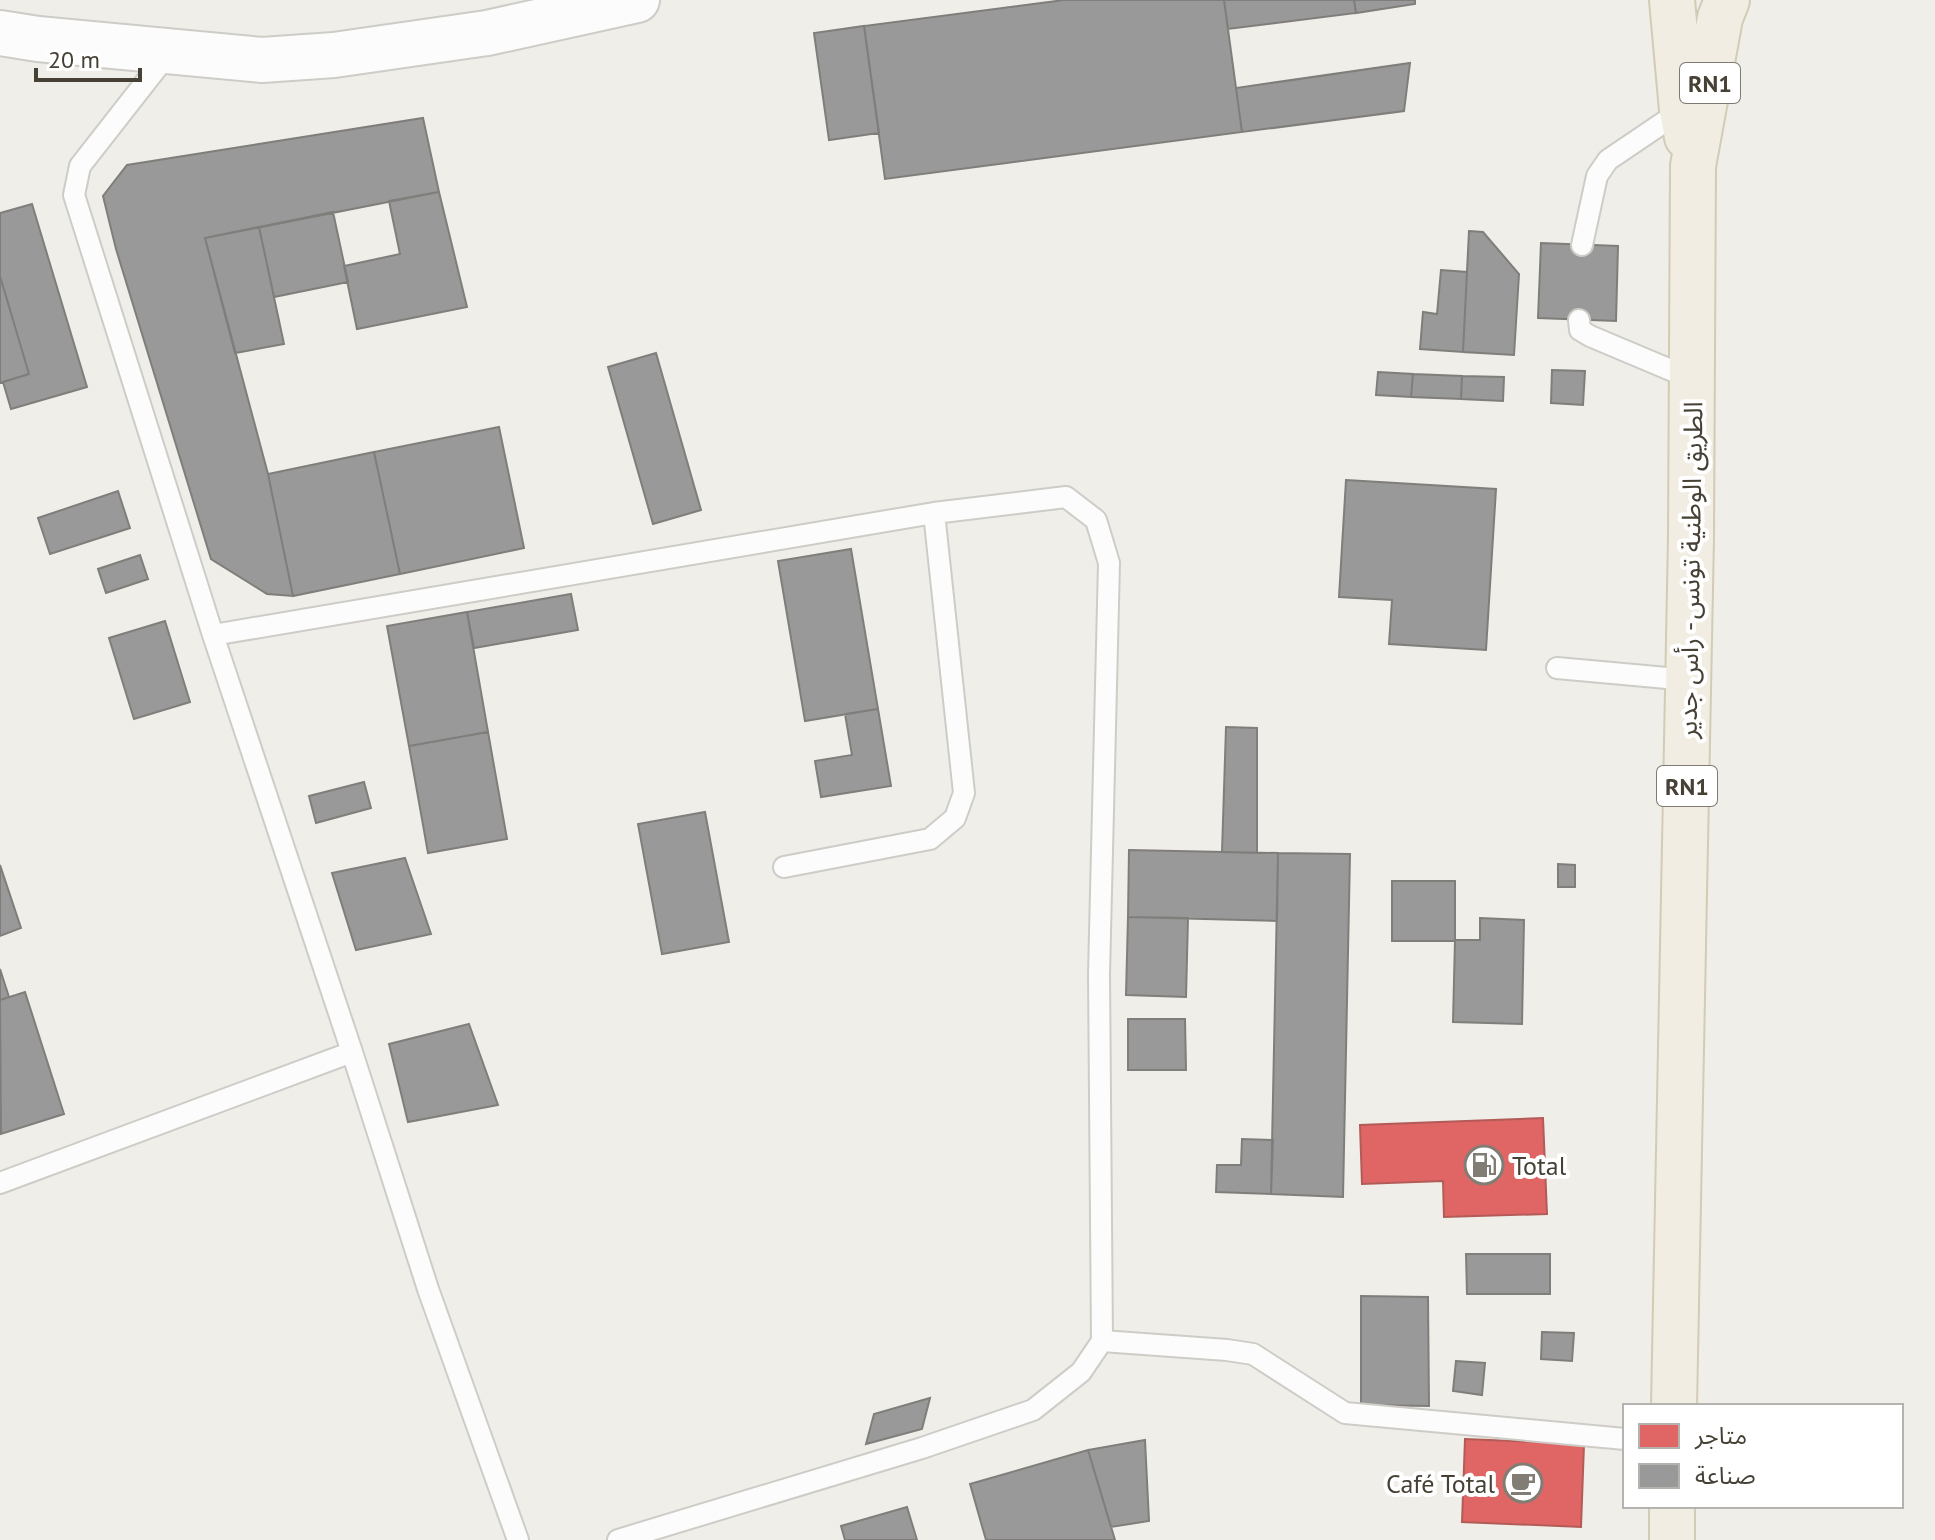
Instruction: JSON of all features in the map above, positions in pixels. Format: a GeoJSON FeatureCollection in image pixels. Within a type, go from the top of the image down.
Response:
{"type":"FeatureCollection","features":[{"type":"Feature","properties":{"kind":"main road","name":"الطريق الوطنية تونس - رأس جدير"},"geometry":{"type":"LineString","coordinates":[[1672,0],[1682,110],[1693,166]]}},
{"type":"Feature","properties":{"kind":"main road","name":"الطريق الوطنية تونس - رأس جدير"},"geometry":{"type":"LineString","coordinates":[[1674,1404],[1689,680],[1693,166],[1720,18],[1727,0]]}},
{"type":"Feature","properties":{"kind":"main road"},"geometry":{"type":"LineString","coordinates":[[1672,1508],[1672,1540]]}},
{"type":"Feature","properties":{"kind":"street"},"geometry":{"type":"LineString","coordinates":[[0,33],[262,60],[334,55],[487,33],[637,0]]}},
{"type":"Feature","properties":{"kind":"lane"},"geometry":{"type":"LineString","coordinates":[[170,51],[80,166],[74,195],[213,635],[428,1289],[518,1540]]}},
{"type":"Feature","properties":{"kind":"lane"},"geometry":{"type":"LineString","coordinates":[[1582,245],[1597,176],[1608,160],[1682,110]]}},
{"type":"Feature","properties":{"kind":"lane"},"geometry":{"type":"LineString","coordinates":[[1579,320],[1580,330],[1590,336],[1692,379]]}},
{"type":"Feature","properties":{"kind":"lane"},"geometry":{"type":"LineString","coordinates":[[213,635],[934,513],[1066,497],[1096,520],[1109,563],[1099,974],[1102,1341],[1081,1372],[1033,1410],[922,1448],[618,1540]]}},
{"type":"Feature","properties":{"kind":"lane"},"geometry":{"type":"LineString","coordinates":[[784,867],[930,839],[955,818],[964,793],[934,513]]}},
{"type":"Feature","properties":{"kind":"lane"},"geometry":{"type":"LineString","coordinates":[[1557,668],[1689,680]]}},
{"type":"Feature","properties":{"kind":"lane"},"geometry":{"type":"LineString","coordinates":[[0,1183],[352,1052]]}},
{"type":"Feature","properties":{"kind":"lane"},"geometry":{"type":"LineString","coordinates":[[1102,1341],[1253,1354],[1345,1413],[1623,1439]]}},
{"type":"Feature","properties":{"kind":"building: متاجر"},"geometry":{"type":"Polygon","coordinates":[[[1543,1118],[1547,1214],[1444,1217],[1443,1181],[1362,1184],[1360,1125],[1543,1118]]]}},
{"type":"Feature","properties":{"kind":"building: متاجر","name":"Café Total"},"geometry":{"type":"Polygon","coordinates":[[[1465,1439],[1584,1444],[1581,1527],[1462,1522],[1465,1439]]]}},
{"type":"Feature","properties":{"kind":"building: صناعة"},"geometry":{"type":"Polygon","coordinates":[[[1064,0],[1224,0],[1242,132],[885,179],[864,26],[1064,0]]]}},
{"type":"Feature","properties":{"kind":"building: صناعة"},"geometry":{"type":"Polygon","coordinates":[[[1224,0],[1354,0],[1356,13],[1228,29],[1224,0]]]}},
{"type":"Feature","properties":{"kind":"building: صناعة"},"geometry":{"type":"Polygon","coordinates":[[[1354,0],[1415,0],[1415,4],[1356,13],[1354,0]]]}},
{"type":"Feature","properties":{"kind":"building: صناعة"},"geometry":{"type":"Polygon","coordinates":[[[864,26],[879,133],[829,140],[814,33],[864,26]]]}},
{"type":"Feature","properties":{"kind":"building: صناعة"},"geometry":{"type":"Polygon","coordinates":[[[1410,63],[1404,111],[1242,132],[1236,88],[1410,63]]]}},
{"type":"Feature","properties":{"kind":"building: صناعة"},"geometry":{"type":"Polygon","coordinates":[[[423,118],[439,192],[205,238],[268,474],[293,596],[267,594],[211,559],[116,249],[103,196],[127,165],[423,118]]]}},
{"type":"Feature","properties":{"kind":"building: صناعة"},"geometry":{"type":"Polygon","coordinates":[[[439,192],[467,307],[357,329],[344,266],[400,254],[389,201],[439,192]]]}},
{"type":"Feature","properties":{"kind":"building: صناعة"},"geometry":{"type":"Polygon","coordinates":[[[32,204],[87,387],[11,409],[3,382],[29,374],[0,276],[0,213],[32,204]]]}},
{"type":"Feature","properties":{"kind":"building: صناعة"},"geometry":{"type":"Polygon","coordinates":[[[333,212],[348,282],[274,297],[259,227],[333,212]]]}},
{"type":"Feature","properties":{"kind":"building: صناعة"},"geometry":{"type":"Polygon","coordinates":[[[259,227],[284,344],[235,353],[205,238],[259,227]]]}},
{"type":"Feature","properties":{"kind":"building: صناعة"},"geometry":{"type":"Polygon","coordinates":[[[1469,231],[1483,232],[1519,274],[1514,355],[1463,352],[1469,231]]]}},
{"type":"Feature","properties":{"kind":"building: صناعة"},"geometry":{"type":"Polygon","coordinates":[[[1541,243],[1618,246],[1616,321],[1538,318],[1541,243]]]}},
{"type":"Feature","properties":{"kind":"building: صناعة"},"geometry":{"type":"Polygon","coordinates":[[[1441,270],[1467,272],[1463,352],[1420,349],[1423,312],[1437,314],[1441,270]]]}},
{"type":"Feature","properties":{"kind":"building: صناعة"},"geometry":{"type":"Polygon","coordinates":[[[0,276],[29,374],[0,383],[0,276]]]}},
{"type":"Feature","properties":{"kind":"building: صناعة"},"geometry":{"type":"Polygon","coordinates":[[[656,353],[701,510],[653,524],[608,367],[656,353]]]}},
{"type":"Feature","properties":{"kind":"building: صناعة"},"geometry":{"type":"Polygon","coordinates":[[[1552,370],[1585,371],[1583,405],[1551,403],[1552,370]]]}},
{"type":"Feature","properties":{"kind":"building: صناعة"},"geometry":{"type":"Polygon","coordinates":[[[1378,372],[1413,374],[1411,397],[1376,395],[1378,372]]]}},
{"type":"Feature","properties":{"kind":"building: صناعة"},"geometry":{"type":"Polygon","coordinates":[[[1413,374],[1462,376],[1461,399],[1411,397],[1413,374]]]}},
{"type":"Feature","properties":{"kind":"building: صناعة"},"geometry":{"type":"Polygon","coordinates":[[[1462,376],[1504,377],[1503,401],[1461,399],[1462,376]]]}},
{"type":"Feature","properties":{"kind":"building: صناعة"},"geometry":{"type":"Polygon","coordinates":[[[499,427],[524,548],[400,574],[374,452],[499,427]]]}},
{"type":"Feature","properties":{"kind":"building: صناعة"},"geometry":{"type":"Polygon","coordinates":[[[374,452],[400,574],[293,596],[268,474],[374,452]]]}},
{"type":"Feature","properties":{"kind":"building: صناعة"},"geometry":{"type":"Polygon","coordinates":[[[1346,480],[1496,489],[1486,650],[1389,644],[1392,600],[1339,597],[1346,480]]]}},
{"type":"Feature","properties":{"kind":"building: صناعة"},"geometry":{"type":"Polygon","coordinates":[[[118,491],[130,528],[50,554],[38,518],[118,491]]]}},
{"type":"Feature","properties":{"kind":"building: صناعة"},"geometry":{"type":"Polygon","coordinates":[[[851,549],[878,709],[805,721],[778,561],[851,549]]]}},
{"type":"Feature","properties":{"kind":"building: صناعة"},"geometry":{"type":"Polygon","coordinates":[[[140,555],[148,579],[106,593],[98,569],[140,555]]]}},
{"type":"Feature","properties":{"kind":"building: صناعة"},"geometry":{"type":"Polygon","coordinates":[[[571,594],[578,630],[474,648],[467,612],[571,594]]]}},
{"type":"Feature","properties":{"kind":"building: صناعة"},"geometry":{"type":"Polygon","coordinates":[[[467,612],[488,732],[409,746],[387,626],[467,612]]]}},
{"type":"Feature","properties":{"kind":"building: صناعة"},"geometry":{"type":"Polygon","coordinates":[[[165,621],[190,702],[134,719],[109,638],[165,621]]]}},
{"type":"Feature","properties":{"kind":"building: صناعة"},"geometry":{"type":"Polygon","coordinates":[[[878,709],[891,786],[821,797],[815,761],[852,755],[845,714],[878,709]]]}},
{"type":"Feature","properties":{"kind":"building: صناعة"},"geometry":{"type":"Polygon","coordinates":[[[1226,727],[1257,728],[1257,853],[1222,852],[1226,727]]]}},
{"type":"Feature","properties":{"kind":"building: صناعة"},"geometry":{"type":"Polygon","coordinates":[[[488,732],[507,839],[428,853],[409,746],[488,732]]]}},
{"type":"Feature","properties":{"kind":"building: صناعة"},"geometry":{"type":"Polygon","coordinates":[[[364,782],[371,808],[316,823],[309,796],[364,782]]]}},
{"type":"Feature","properties":{"kind":"building: صناعة"},"geometry":{"type":"Polygon","coordinates":[[[705,812],[729,942],[662,954],[638,824],[705,812]]]}},
{"type":"Feature","properties":{"kind":"building: صناعة"},"geometry":{"type":"Polygon","coordinates":[[[1129,850],[1278,853],[1277,921],[1128,917],[1129,850]]]}},
{"type":"Feature","properties":{"kind":"building: صناعة"},"geometry":{"type":"Polygon","coordinates":[[[1278,853],[1350,854],[1343,1197],[1271,1194],[1278,853]]]}},
{"type":"Feature","properties":{"kind":"building: صناعة"},"geometry":{"type":"Polygon","coordinates":[[[405,858],[431,934],[356,950],[332,873],[405,858]]]}},
{"type":"Feature","properties":{"kind":"building: صناعة"},"geometry":{"type":"Polygon","coordinates":[[[1558,864],[1575,865],[1575,887],[1558,887],[1558,864]]]}},
{"type":"Feature","properties":{"kind":"building: صناعة"},"geometry":{"type":"Polygon","coordinates":[[[0,865],[21,928],[0,936],[0,865]]]}},
{"type":"Feature","properties":{"kind":"building: صناعة"},"geometry":{"type":"Polygon","coordinates":[[[1392,881],[1455,881],[1455,941],[1392,941],[1392,881]]]}},
{"type":"Feature","properties":{"kind":"building: صناعة"},"geometry":{"type":"Polygon","coordinates":[[[1128,917],[1188,918],[1186,997],[1126,995],[1128,917]]]}},
{"type":"Feature","properties":{"kind":"building: صناعة"},"geometry":{"type":"Polygon","coordinates":[[[1480,918],[1524,920],[1522,1024],[1453,1022],[1455,940],[1480,940],[1480,918]]]}},
{"type":"Feature","properties":{"kind":"building: صناعة"},"geometry":{"type":"Polygon","coordinates":[[[0,969],[9,997],[0,1000],[0,969]]]}},
{"type":"Feature","properties":{"kind":"building: صناعة"},"geometry":{"type":"Polygon","coordinates":[[[25,992],[64,1114],[1,1134],[0,1000],[25,992]]]}},
{"type":"Feature","properties":{"kind":"building: صناعة"},"geometry":{"type":"Polygon","coordinates":[[[1128,1019],[1185,1019],[1186,1070],[1128,1070],[1128,1019]]]}},
{"type":"Feature","properties":{"kind":"building: صناعة"},"geometry":{"type":"Polygon","coordinates":[[[469,1024],[498,1105],[408,1122],[389,1044],[469,1024]]]}},
{"type":"Feature","properties":{"kind":"building: صناعة"},"geometry":{"type":"Polygon","coordinates":[[[1242,1139],[1273,1140],[1271,1194],[1216,1192],[1217,1165],[1241,1165],[1242,1139]]]}},
{"type":"Feature","properties":{"kind":"building: صناعة"},"geometry":{"type":"Polygon","coordinates":[[[1466,1254],[1550,1254],[1550,1294],[1467,1294],[1466,1254]]]}},
{"type":"Feature","properties":{"kind":"building: صناعة"},"geometry":{"type":"Polygon","coordinates":[[[1361,1296],[1428,1297],[1429,1406],[1361,1405],[1361,1296]]]}},
{"type":"Feature","properties":{"kind":"building: صناعة"},"geometry":{"type":"Polygon","coordinates":[[[1542,1332],[1574,1333],[1572,1361],[1541,1359],[1542,1332]]]}},
{"type":"Feature","properties":{"kind":"building: صناعة"},"geometry":{"type":"Polygon","coordinates":[[[1456,1361],[1485,1363],[1482,1395],[1453,1391],[1456,1361]]]}},
{"type":"Feature","properties":{"kind":"building: صناعة"},"geometry":{"type":"Polygon","coordinates":[[[930,1398],[922,1429],[866,1444],[874,1414],[930,1398]]]}},
{"type":"Feature","properties":{"kind":"building: صناعة"},"geometry":{"type":"Polygon","coordinates":[[[1145,1440],[1149,1521],[1111,1527],[1088,1450],[1145,1440]]]}},
{"type":"Feature","properties":{"kind":"building: صناعة"},"geometry":{"type":"Polygon","coordinates":[[[1088,1450],[1115,1540],[986,1540],[970,1484],[1088,1450]]]}},
{"type":"Feature","properties":{"kind":"building: صناعة"},"geometry":{"type":"Polygon","coordinates":[[[907,1507],[917,1540],[845,1540],[841,1526],[907,1507]]]}},
{"type":"Feature","properties":{"kind":"place","name":"Total"},"geometry":{"type":"Point","coordinates":[1484,1165]}},
{"type":"Feature","properties":{"kind":"place","name":"Café Total"},"geometry":{"type":"Point","coordinates":[1523,1483]}}]}
